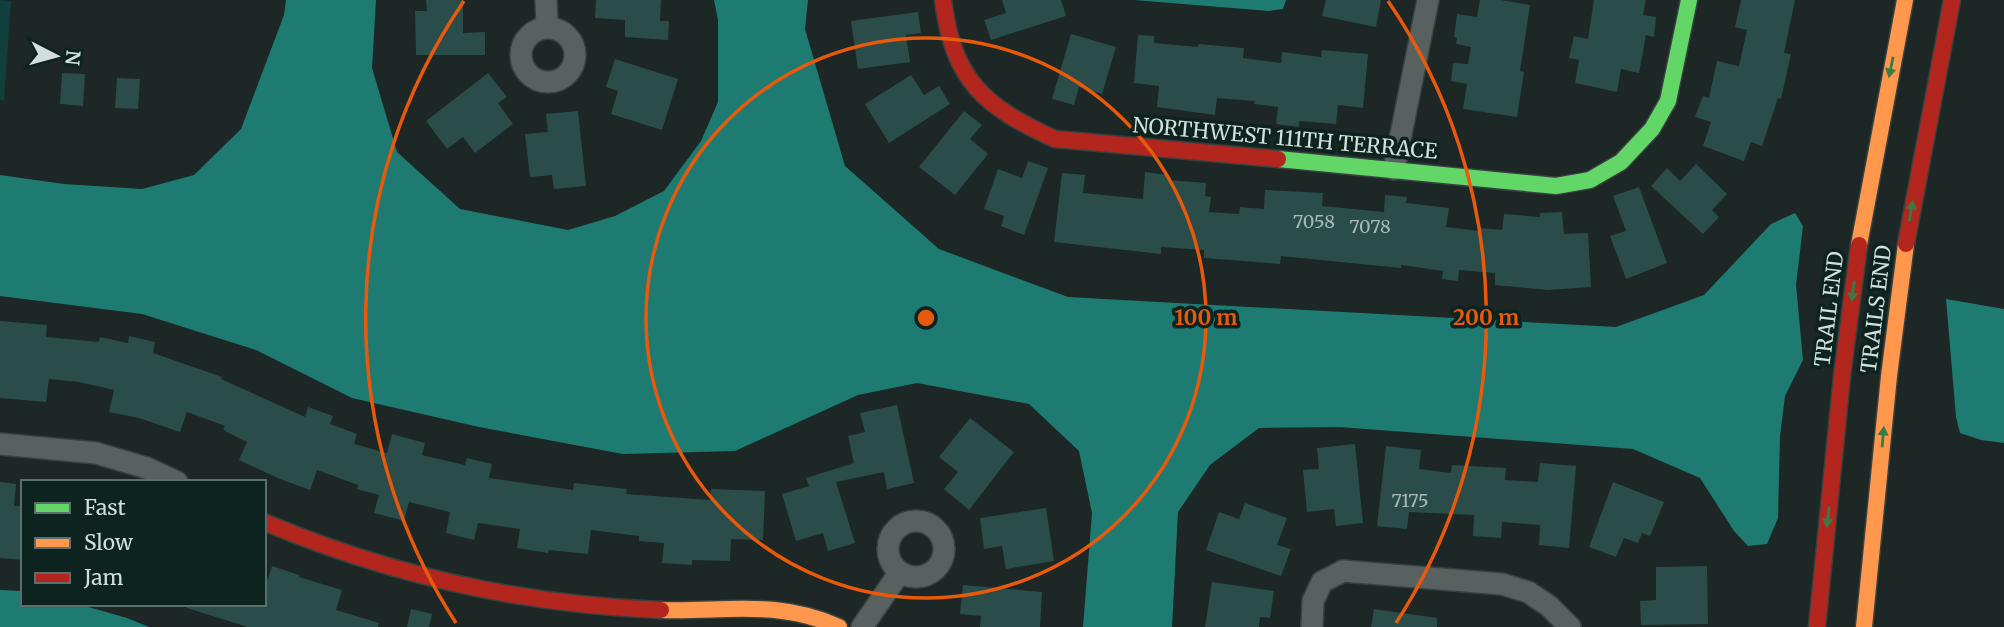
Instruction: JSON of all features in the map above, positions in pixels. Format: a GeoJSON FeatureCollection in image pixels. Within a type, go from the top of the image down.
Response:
{"type":"FeatureCollection","features":[{"type":"Feature","properties":{"kind":"street"},"geometry":{"type":"LineString","coordinates":[[547,0],[547,27]]}},
{"type":"Feature","properties":{"kind":"street","name":"NORTHWEST 111TH TERRACE"},"geometry":{"type":"LineString","coordinates":[[943,0],[945,28],[963,73],[991,104],[1020,125],[1055,139],[1556,186],[1590,180],[1621,162],[1652,129],[1668,101],[1689,0]]}},
{"type":"Feature","properties":{"kind":"street"},"geometry":{"type":"LineString","coordinates":[[1394,169],[1428,0]]}},
{"type":"Feature","properties":{"kind":"street","name":"TRAIL END"},"geometry":{"type":"LineString","coordinates":[[1816,627],[1842,376],[1861,228],[1905,0]]}},
{"type":"Feature","properties":{"kind":"street","name":"TRAILS END"},"geometry":{"type":"LineString","coordinates":[[1864,627],[1889,376],[1907,234],[1952,0]]}},
{"type":"Feature","properties":{"kind":"street"},"geometry":{"type":"LineString","coordinates":[[0,444],[96,453],[147,468],[173,480]]}},
{"type":"Feature","properties":{"kind":"street"},"geometry":{"type":"LineString","coordinates":[[266,523],[385,567],[478,590],[578,604],[668,610],[794,610],[824,619],[839,627]]}},
{"type":"Feature","properties":{"kind":"street"},"geometry":{"type":"LineString","coordinates":[[1312,627],[1313,601],[1322,582],[1343,571],[1502,584],[1528,592],[1549,606],[1568,625]]}},
{"type":"Feature","properties":{"kind":"street"},"geometry":{"type":"LineString","coordinates":[[862,627],[900,572]]}},
{"type":"Feature","properties":{"kind":"shaded area"},"geometry":{"type":"Polygon","coordinates":[[[0,0],[11,1],[4,101],[0,100],[0,0]]]}},
{"type":"Feature","properties":{"kind":"shaded area"},"geometry":{"type":"Polygon","coordinates":[[[286,0],[376,0],[372,68],[397,152],[460,209],[568,230],[615,216],[664,191],[701,141],[718,102],[718,20],[714,0],[808,0],[805,29],[845,166],[939,249],[1068,297],[1616,327],[1704,295],[1771,224],[1795,213],[1803,226],[1796,285],[1803,360],[1785,396],[1780,436],[1778,518],[1767,544],[1748,546],[1734,531],[1700,478],[1633,449],[1339,427],[1259,428],[1210,465],[1178,512],[1172,627],[1083,627],[1092,513],[1079,451],[1029,404],[917,383],[858,395],[735,451],[623,454],[479,427],[352,398],[256,350],[142,314],[0,296],[0,175],[64,184],[142,189],[194,175],[241,129],[284,15],[286,0]]]}},
{"type":"Feature","properties":{"kind":"shaded area"},"geometry":{"type":"Polygon","coordinates":[[[1134,0],[1286,0],[1283,9],[1269,11],[1134,0]]]}},
{"type":"Feature","properties":{"kind":"shaded area"},"geometry":{"type":"Polygon","coordinates":[[[1946,299],[2004,309],[2004,443],[1981,440],[1960,433],[1956,417],[1946,299]]]}},
{"type":"Feature","properties":{"kind":"shaded area"},"geometry":{"type":"Polygon","coordinates":[[[0,590],[21,591],[21,606],[85,606],[149,627],[0,627],[0,590]]]}},
{"type":"Feature","properties":{"kind":"building"},"geometry":{"type":"Polygon","coordinates":[[[426,0],[463,0],[463,33],[485,32],[485,55],[416,55],[415,11],[427,11],[426,0]]]}},
{"type":"Feature","properties":{"kind":"building"},"geometry":{"type":"Polygon","coordinates":[[[596,0],[661,0],[660,21],[669,21],[668,40],[625,37],[625,20],[595,18],[596,0]]]}},
{"type":"Feature","properties":{"kind":"building"},"geometry":{"type":"Polygon","coordinates":[[[1002,0],[1061,0],[1066,16],[991,40],[984,20],[1006,13],[1002,0]]]}},
{"type":"Feature","properties":{"kind":"building"},"geometry":{"type":"Polygon","coordinates":[[[1326,0],[1381,0],[1376,27],[1322,16],[1326,0]]]}},
{"type":"Feature","properties":{"kind":"building"},"geometry":{"type":"Polygon","coordinates":[[[1480,0],[1530,5],[1520,71],[1524,72],[1517,117],[1463,109],[1467,84],[1451,81],[1453,63],[1468,64],[1471,47],[1456,44],[1457,38],[1454,37],[1457,14],[1477,17],[1480,0]]]}},
{"type":"Feature","properties":{"kind":"building"},"geometry":{"type":"Polygon","coordinates":[[[1594,0],[1646,0],[1643,15],[1656,17],[1654,37],[1646,35],[1639,73],[1621,69],[1617,92],[1575,83],[1579,60],[1569,58],[1574,36],[1588,39],[1594,0]]]}},
{"type":"Feature","properties":{"kind":"building"},"geometry":{"type":"Polygon","coordinates":[[[1741,0],[1795,0],[1784,53],[1791,54],[1781,99],[1778,98],[1762,146],[1751,142],[1744,161],[1703,146],[1711,122],[1695,117],[1703,96],[1709,98],[1717,61],[1739,66],[1747,30],[1735,27],[1741,0]]]}},
{"type":"Feature","properties":{"kind":"building"},"geometry":{"type":"Polygon","coordinates":[[[918,12],[921,33],[906,35],[910,62],[858,69],[851,21],[918,12]]]}},
{"type":"Feature","properties":{"kind":"building"},"geometry":{"type":"Polygon","coordinates":[[[1071,34],[1116,47],[1102,94],[1079,87],[1074,105],[1052,99],[1071,34]]]}},
{"type":"Feature","properties":{"kind":"building"},"geometry":{"type":"Polygon","coordinates":[[[1138,35],[1154,36],[1154,43],[1244,48],[1243,58],[1281,63],[1282,52],[1321,57],[1322,50],[1368,54],[1363,108],[1338,105],[1336,124],[1299,121],[1299,127],[1276,124],[1278,107],[1254,104],[1255,101],[1217,98],[1215,115],[1157,107],[1159,86],[1134,83],[1138,35]]]}},
{"type":"Feature","properties":{"kind":"building"},"geometry":{"type":"Polygon","coordinates":[[[615,59],[678,79],[662,130],[611,114],[618,91],[606,87],[615,59]]]}},
{"type":"Feature","properties":{"kind":"building"},"geometry":{"type":"Polygon","coordinates":[[[62,73],[85,74],[83,106],[60,104],[62,73]]]}},
{"type":"Feature","properties":{"kind":"building"},"geometry":{"type":"Polygon","coordinates":[[[488,73],[507,97],[498,103],[513,124],[475,153],[463,137],[447,149],[426,121],[488,73]]]}},
{"type":"Feature","properties":{"kind":"building"},"geometry":{"type":"Polygon","coordinates":[[[911,75],[924,95],[939,86],[950,104],[889,143],[865,104],[911,75]]]}},
{"type":"Feature","properties":{"kind":"building"},"geometry":{"type":"Polygon","coordinates":[[[117,78],[140,79],[138,109],[115,108],[117,78]]]}},
{"type":"Feature","properties":{"kind":"building"},"geometry":{"type":"Polygon","coordinates":[[[578,111],[586,186],[554,189],[552,175],[530,177],[525,134],[548,132],[546,114],[578,111]]]}},
{"type":"Feature","properties":{"kind":"building"},"geometry":{"type":"Polygon","coordinates":[[[964,111],[982,125],[970,139],[988,154],[955,195],[919,167],[964,111]]]}},
{"type":"Feature","properties":{"kind":"building"},"geometry":{"type":"Polygon","coordinates":[[[1028,161],[1048,168],[1024,235],[1001,226],[1004,216],[984,209],[998,169],[1022,178],[1028,161]]]}},
{"type":"Feature","properties":{"kind":"building"},"geometry":{"type":"Polygon","coordinates":[[[1696,164],[1727,194],[1712,210],[1719,217],[1703,234],[1651,186],[1667,168],[1680,181],[1696,164]]]}},
{"type":"Feature","properties":{"kind":"building"},"geometry":{"type":"Polygon","coordinates":[[[1145,172],[1168,175],[1168,180],[1206,183],[1205,196],[1211,197],[1209,212],[1239,214],[1240,207],[1264,209],[1265,190],[1323,193],[1322,206],[1384,212],[1385,195],[1407,197],[1406,203],[1449,208],[1446,227],[1478,231],[1478,228],[1502,230],[1504,214],[1540,217],[1540,213],[1562,212],[1564,234],[1588,233],[1591,287],[1548,290],[1495,285],[1495,273],[1459,270],[1458,281],[1442,279],[1443,271],[1401,265],[1401,268],[1281,256],[1280,264],[1204,258],[1204,250],[1161,247],[1161,254],[1054,242],[1062,173],[1085,175],[1083,193],[1143,199],[1145,172]]]}},
{"type":"Feature","properties":{"kind":"building"},"geometry":{"type":"Polygon","coordinates":[[[1639,187],[1667,263],[1626,279],[1610,236],[1626,231],[1613,196],[1639,187]]]}},
{"type":"Feature","properties":{"kind":"building"},"geometry":{"type":"Polygon","coordinates":[[[0,321],[47,325],[46,337],[99,342],[100,337],[128,343],[129,336],[155,342],[153,353],[222,377],[221,379],[305,417],[308,407],[333,416],[330,424],[357,434],[354,444],[387,453],[392,434],[425,443],[422,455],[465,465],[467,458],[492,464],[489,478],[573,490],[574,483],[627,489],[626,494],[710,500],[711,489],[765,491],[763,540],[731,539],[730,561],[692,560],[692,565],[662,563],[664,543],[639,541],[639,536],[591,530],[588,554],[549,550],[548,553],[517,548],[520,529],[478,523],[474,540],[446,533],[450,512],[409,502],[404,521],[374,513],[379,495],[357,489],[358,485],[317,470],[310,490],[280,479],[239,460],[247,442],[223,430],[225,426],[187,412],[180,432],[139,418],[109,412],[114,390],[49,379],[46,402],[0,398],[0,321]]]}},
{"type":"Feature","properties":{"kind":"building"},"geometry":{"type":"Polygon","coordinates":[[[897,405],[914,483],[887,489],[884,472],[836,482],[855,543],[828,551],[823,533],[796,541],[782,494],[809,486],[806,478],[854,463],[848,436],[865,432],[860,413],[897,405]]]}},
{"type":"Feature","properties":{"kind":"building"},"geometry":{"type":"Polygon","coordinates":[[[970,418],[1014,452],[969,510],[944,489],[958,472],[939,457],[970,418]]]}},
{"type":"Feature","properties":{"kind":"building"},"geometry":{"type":"Polygon","coordinates":[[[1355,444],[1363,523],[1336,526],[1334,509],[1307,512],[1303,470],[1319,469],[1317,448],[1355,444]]]}},
{"type":"Feature","properties":{"kind":"building"},"geometry":{"type":"Polygon","coordinates":[[[1386,446],[1421,450],[1419,469],[1451,473],[1452,465],[1506,468],[1505,480],[1538,482],[1540,463],[1576,466],[1569,548],[1539,545],[1540,525],[1502,522],[1501,538],[1473,536],[1474,515],[1409,512],[1407,529],[1377,526],[1386,446]]]}},
{"type":"Feature","properties":{"kind":"building"},"geometry":{"type":"Polygon","coordinates":[[[0,482],[16,484],[14,506],[21,506],[21,560],[0,558],[0,482]]]}},
{"type":"Feature","properties":{"kind":"building"},"geometry":{"type":"Polygon","coordinates":[[[1613,482],[1664,502],[1650,536],[1642,533],[1638,543],[1624,538],[1616,557],[1589,547],[1613,482]]]}},
{"type":"Feature","properties":{"kind":"building"},"geometry":{"type":"Polygon","coordinates":[[[1245,503],[1287,518],[1277,545],[1291,549],[1281,576],[1206,550],[1219,512],[1239,519],[1245,503]]]}},
{"type":"Feature","properties":{"kind":"building"},"geometry":{"type":"Polygon","coordinates":[[[1046,508],[1054,561],[1006,569],[1002,546],[984,549],[980,518],[1046,508]]]}},
{"type":"Feature","properties":{"kind":"building"},"geometry":{"type":"Polygon","coordinates":[[[272,566],[342,590],[336,610],[379,623],[378,627],[248,627],[187,608],[266,606],[266,578],[268,579],[272,566]]]}},
{"type":"Feature","properties":{"kind":"building"},"geometry":{"type":"Polygon","coordinates":[[[1707,566],[1708,624],[1641,625],[1640,601],[1656,600],[1656,567],[1707,566]]]}},
{"type":"Feature","properties":{"kind":"building"},"geometry":{"type":"Polygon","coordinates":[[[1212,582],[1274,591],[1270,618],[1260,617],[1259,627],[1205,627],[1212,582]]]}},
{"type":"Feature","properties":{"kind":"building"},"geometry":{"type":"Polygon","coordinates":[[[963,585],[1042,592],[1040,627],[980,627],[981,616],[960,614],[963,585]]]}},
{"type":"Feature","properties":{"kind":"building"},"geometry":{"type":"Polygon","coordinates":[[[411,609],[432,614],[429,627],[407,627],[411,609]]]}},
{"type":"Feature","properties":{"kind":"building"},"geometry":{"type":"Polygon","coordinates":[[[1374,609],[1437,618],[1437,627],[1371,627],[1374,609]]]}},
{"type":"Feature","properties":{"kind":"traffic: fast"},"geometry":{"type":"LineString","coordinates":[[1278,159],[1556,186],[1590,180],[1621,162],[1652,129],[1668,101],[1689,0]]}},
{"type":"Feature","properties":{"kind":"traffic: slow"},"geometry":{"type":"LineString","coordinates":[[1859,245],[1905,0]]}},
{"type":"Feature","properties":{"kind":"traffic: slow"},"geometry":{"type":"LineString","coordinates":[[1864,627],[1889,376],[1906,244]]}},
{"type":"Feature","properties":{"kind":"traffic: slow"},"geometry":{"type":"LineString","coordinates":[[661,610],[773,610],[816,618],[839,627]]}},
{"type":"Feature","properties":{"kind":"traffic: jam"},"geometry":{"type":"LineString","coordinates":[[943,0],[955,51],[976,88],[1009,115],[1055,139],[1278,159]]}},
{"type":"Feature","properties":{"kind":"traffic: jam"},"geometry":{"type":"LineString","coordinates":[[1906,244],[1952,0]]}},
{"type":"Feature","properties":{"kind":"traffic: jam"},"geometry":{"type":"LineString","coordinates":[[1817,627],[1842,376],[1859,245]]}},
{"type":"Feature","properties":{"kind":"traffic: jam"},"geometry":{"type":"LineString","coordinates":[[266,523],[360,557],[458,584],[559,602],[661,610]]}}]}
